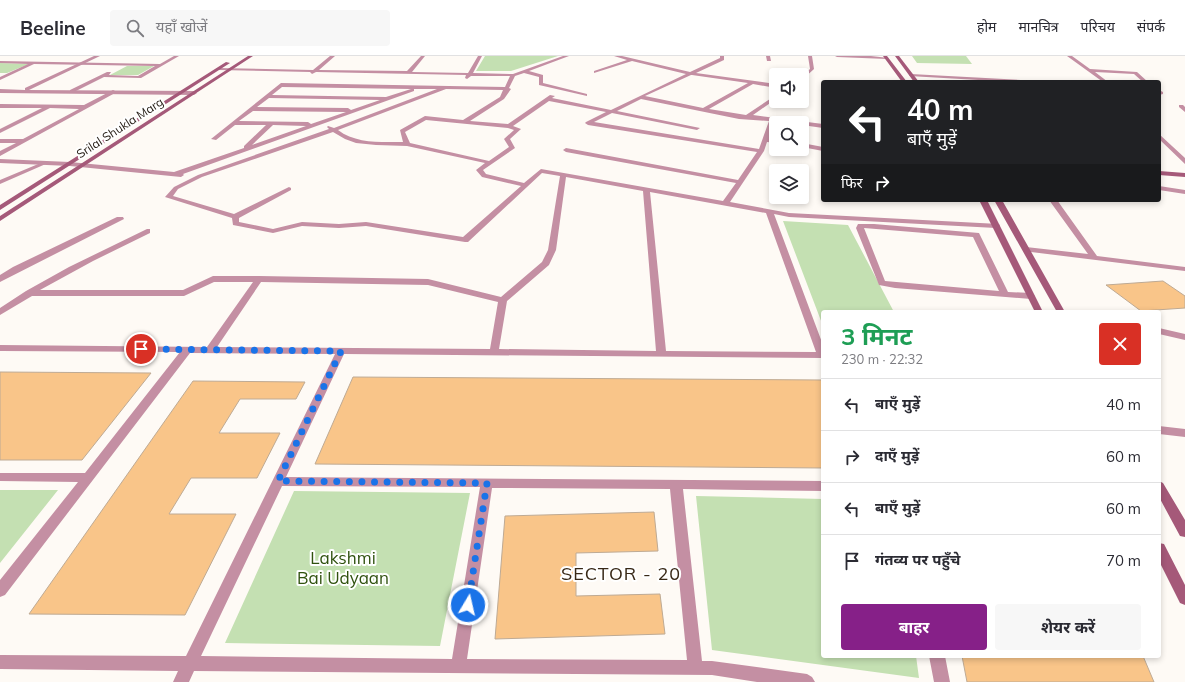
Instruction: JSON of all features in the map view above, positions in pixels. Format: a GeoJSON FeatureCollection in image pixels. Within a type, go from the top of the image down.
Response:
{"type":"FeatureCollection","features":[{"type":"Feature","properties":{"kind":"street"},"geometry":{"type":"LineString","coordinates":[[0,58],[5,56]]}},
{"type":"Feature","properties":{"kind":"street"},"geometry":{"type":"LineString","coordinates":[[24,91],[98,56]]}},
{"type":"Feature","properties":{"kind":"street"},"geometry":{"type":"LineString","coordinates":[[103,76],[139,77],[177,56]]}},
{"type":"Feature","properties":{"kind":"street","name":"Srilal Shukla Marg"},"geometry":{"type":"LineString","coordinates":[[0,208],[239,56]]}},
{"type":"Feature","properties":{"kind":"street","name":"Srilal Shukla Marg"},"geometry":{"type":"LineString","coordinates":[[0,219],[251,56]]}},
{"type":"Feature","properties":{"kind":"street"},"geometry":{"type":"LineString","coordinates":[[308,76],[333,56]]}},
{"type":"Feature","properties":{"kind":"street"},"geometry":{"type":"LineString","coordinates":[[408,73],[423,56]]}},
{"type":"Feature","properties":{"kind":"street"},"geometry":{"type":"LineString","coordinates":[[461,88],[480,56]]}},
{"type":"Feature","properties":{"kind":"street"},"geometry":{"type":"LineString","coordinates":[[218,70],[513,74],[567,56]]}},
{"type":"Feature","properties":{"kind":"street"},"geometry":{"type":"LineString","coordinates":[[616,56],[692,74],[769,85]]}},
{"type":"Feature","properties":{"kind":"street"},"geometry":{"type":"LineString","coordinates":[[596,72],[649,56]]}},
{"type":"Feature","properties":{"kind":"street"},"geometry":{"type":"LineString","coordinates":[[722,56],[722,59],[588,123],[761,151]]}},
{"type":"Feature","properties":{"kind":"street"},"geometry":{"type":"LineString","coordinates":[[809,71],[812,68],[810,56]]}},
{"type":"Feature","properties":{"kind":"street"},"geometry":{"type":"LineString","coordinates":[[837,56],[886,57],[903,80]]}},
{"type":"Feature","properties":{"kind":"street"},"geometry":{"type":"LineString","coordinates":[[897,56],[916,80]]}},
{"type":"Feature","properties":{"kind":"street"},"geometry":{"type":"LineString","coordinates":[[1069,56],[1082,67],[1090,70],[1103,80]]}},
{"type":"Feature","properties":{"kind":"street"},"geometry":{"type":"LineString","coordinates":[[1176,56],[1185,56]]}},
{"type":"Feature","properties":{"kind":"street"},"geometry":{"type":"LineString","coordinates":[[0,62],[159,65]]}},
{"type":"Feature","properties":{"kind":"street"},"geometry":{"type":"LineString","coordinates":[[0,79],[36,63]]}},
{"type":"Feature","properties":{"kind":"street"},"geometry":{"type":"LineString","coordinates":[[72,92],[125,65]]}},
{"type":"Feature","properties":{"kind":"street"},"geometry":{"type":"LineString","coordinates":[[1090,70],[1135,73],[1144,80]]}},
{"type":"Feature","properties":{"kind":"street"},"geometry":{"type":"LineString","coordinates":[[523,71],[541,76],[541,84],[585,95]]}},
{"type":"Feature","properties":{"kind":"street"},"geometry":{"type":"LineString","coordinates":[[0,74],[10,75]]}},
{"type":"Feature","properties":{"kind":"street"},"geometry":{"type":"LineString","coordinates":[[464,122],[502,98],[508,89],[513,74]]}},
{"type":"Feature","properties":{"kind":"street"},"geometry":{"type":"LineString","coordinates":[[912,75],[979,80]]}},
{"type":"Feature","properties":{"kind":"street"},"geometry":{"type":"LineString","coordinates":[[296,85],[302,81]]}},
{"type":"Feature","properties":{"kind":"street"},"geometry":{"type":"LineString","coordinates":[[704,110],[752,83]]}},
{"type":"Feature","properties":{"kind":"street"},"geometry":{"type":"LineString","coordinates":[[214,138],[281,85],[508,89]]}},
{"type":"Feature","properties":{"kind":"street"},"geometry":{"type":"LineString","coordinates":[[176,174],[420,88]]}},
{"type":"Feature","properties":{"kind":"street"},"geometry":{"type":"LineString","coordinates":[[289,189],[235,217],[168,197],[176,188],[200,176],[333,130],[445,88]]}},
{"type":"Feature","properties":{"kind":"street"},"geometry":{"type":"LineString","coordinates":[[509,126],[562,89]]}},
{"type":"Feature","properties":{"kind":"street"},"geometry":{"type":"LineString","coordinates":[[0,91],[194,93]]}},
{"type":"Feature","properties":{"kind":"street"},"geometry":{"type":"LineString","coordinates":[[0,154],[113,92]]}},
{"type":"Feature","properties":{"kind":"street"},"geometry":{"type":"LineString","coordinates":[[268,96],[391,98]]}},
{"type":"Feature","properties":{"kind":"street"},"geometry":{"type":"LineString","coordinates":[[640,97],[739,117],[769,120]]}},
{"type":"Feature","properties":{"kind":"street"},"geometry":{"type":"LineString","coordinates":[[548,99],[697,128]]}},
{"type":"Feature","properties":{"kind":"street"},"geometry":{"type":"LineString","coordinates":[[748,117],[769,102]]}},
{"type":"Feature","properties":{"kind":"street"},"geometry":{"type":"LineString","coordinates":[[2,107],[85,107]]}},
{"type":"Feature","properties":{"kind":"street"},"geometry":{"type":"LineString","coordinates":[[0,131],[49,107]]}},
{"type":"Feature","properties":{"kind":"street"},"geometry":{"type":"LineString","coordinates":[[252,109],[356,110]]}},
{"type":"Feature","properties":{"kind":"street"},"geometry":{"type":"LineString","coordinates":[[407,144],[402,131],[425,118],[509,126],[518,129],[507,139],[512,148],[479,170],[484,176],[526,185]]}},
{"type":"Feature","properties":{"kind":"street"},"geometry":{"type":"LineString","coordinates":[[234,123],[329,126],[347,138],[364,143],[407,144],[491,163]]}},
{"type":"Feature","properties":{"kind":"street"},"geometry":{"type":"LineString","coordinates":[[242,150],[271,124]]}},
{"type":"Feature","properties":{"kind":"street"},"geometry":{"type":"LineString","coordinates":[[809,124],[821,126]]}},
{"type":"Feature","properties":{"kind":"street"},"geometry":{"type":"LineString","coordinates":[[725,204],[761,151],[769,131]]}},
{"type":"Feature","properties":{"kind":"street"},"geometry":{"type":"LineString","coordinates":[[1161,138],[1185,162]]}},
{"type":"Feature","properties":{"kind":"street"},"geometry":{"type":"LineString","coordinates":[[0,141],[23,142]]}},
{"type":"Feature","properties":{"kind":"street"},"geometry":{"type":"LineString","coordinates":[[809,146],[821,149]]}},
{"type":"Feature","properties":{"kind":"street"},"geometry":{"type":"LineString","coordinates":[[566,150],[740,182]]}},
{"type":"Feature","properties":{"kind":"street"},"geometry":{"type":"LineString","coordinates":[[0,161],[70,164],[200,176]]}},
{"type":"Feature","properties":{"kind":"street"},"geometry":{"type":"LineString","coordinates":[[0,182],[45,163]]}},
{"type":"Feature","properties":{"kind":"street"},"geometry":{"type":"LineString","coordinates":[[235,217],[236,223],[273,231],[302,224],[339,226],[366,224],[465,240],[541,171],[789,215],[996,226]]}},
{"type":"Feature","properties":{"kind":"street"},"geometry":{"type":"LineString","coordinates":[[1161,173],[1185,175]]}},
{"type":"Feature","properties":{"kind":"street"},"geometry":{"type":"LineString","coordinates":[[494,352],[503,300],[546,263],[552,250],[563,175]]}},
{"type":"Feature","properties":{"kind":"street"},"geometry":{"type":"LineString","coordinates":[[1161,188],[1185,192]]}},
{"type":"Feature","properties":{"kind":"street"},"geometry":{"type":"LineString","coordinates":[[646,190],[661,354]]}},
{"type":"Feature","properties":{"kind":"street"},"geometry":{"type":"LineString","coordinates":[[984,202],[1038,310]]}},
{"type":"Feature","properties":{"kind":"street"},"geometry":{"type":"LineString","coordinates":[[999,202],[1061,310]]}},
{"type":"Feature","properties":{"kind":"street"},"geometry":{"type":"LineString","coordinates":[[1054,202],[1095,258]]}},
{"type":"Feature","properties":{"kind":"street"},"geometry":{"type":"LineString","coordinates":[[769,212],[821,352]]}},
{"type":"Feature","properties":{"kind":"street"},"geometry":{"type":"LineString","coordinates":[[0,279],[16,269],[120,219]]}},
{"type":"Feature","properties":{"kind":"street"},"geometry":{"type":"LineString","coordinates":[[1006,294],[976,235],[874,226],[861,226],[860,228],[882,283],[895,285],[1006,294],[1031,296]]}},
{"type":"Feature","properties":{"kind":"street"},"geometry":{"type":"LineString","coordinates":[[0,312],[29,293],[93,256],[147,230]]}},
{"type":"Feature","properties":{"kind":"street"},"geometry":{"type":"LineString","coordinates":[[1026,249],[1185,269]]}},
{"type":"Feature","properties":{"kind":"street"},"geometry":{"type":"LineString","coordinates":[[0,268],[16,269]]}},
{"type":"Feature","properties":{"kind":"street"},"geometry":{"type":"LineString","coordinates":[[29,293],[184,293],[213,279],[259,279],[428,282],[503,300]]}},
{"type":"Feature","properties":{"kind":"street"},"geometry":{"type":"LineString","coordinates":[[210,350],[259,279]]}},
{"type":"Feature","properties":{"kind":"street"},"geometry":{"type":"LineString","coordinates":[[1161,331],[1185,337]]}},
{"type":"Feature","properties":{"kind":"street"},"geometry":{"type":"LineString","coordinates":[[0,348],[821,355]]}},
{"type":"Feature","properties":{"kind":"street"},"geometry":{"type":"LineString","coordinates":[[0,591],[188,350]]}},
{"type":"Feature","properties":{"kind":"street"},"geometry":{"type":"LineString","coordinates":[[180,682],[341,351]]}},
{"type":"Feature","properties":{"kind":"street"},"geometry":{"type":"LineString","coordinates":[[1161,430],[1185,433]]}},
{"type":"Feature","properties":{"kind":"street"},"geometry":{"type":"LineString","coordinates":[[0,477],[88,478]]}},
{"type":"Feature","properties":{"kind":"street"},"geometry":{"type":"LineString","coordinates":[[278,481],[821,486]]}},
{"type":"Feature","properties":{"kind":"street"},"geometry":{"type":"LineString","coordinates":[[458,666],[487,483]]}},
{"type":"Feature","properties":{"kind":"street"},"geometry":{"type":"LineString","coordinates":[[676,485],[695,668]]}},
{"type":"Feature","properties":{"kind":"street"},"geometry":{"type":"LineString","coordinates":[[1161,490],[1185,532]]}},
{"type":"Feature","properties":{"kind":"street"},"geometry":{"type":"LineString","coordinates":[[1161,552],[1185,599]]}},
{"type":"Feature","properties":{"kind":"street"},"geometry":{"type":"LineString","coordinates":[[938,658],[942,682]]}},
{"type":"Feature","properties":{"kind":"street"},"geometry":{"type":"LineString","coordinates":[[0,662],[712,668],[807,682]]}},
{"type":"Feature","properties":{"kind":"green space"},"geometry":{"type":"Polygon","coordinates":[[[485,56],[558,56],[511,71],[476,71],[485,56]]]}},
{"type":"Feature","properties":{"kind":"green space"},"geometry":{"type":"Polygon","coordinates":[[[912,56],[966,56],[972,64],[917,63],[912,56]]]}},
{"type":"Feature","properties":{"kind":"green space"},"geometry":{"type":"Polygon","coordinates":[[[0,63],[29,64],[7,73],[0,73],[0,63]]]}},
{"type":"Feature","properties":{"kind":"green space"},"geometry":{"type":"Polygon","coordinates":[[[127,66],[154,66],[138,75],[110,75],[127,66]]]}},
{"type":"Feature","properties":{"kind":"green space"},"geometry":{"type":"Polygon","coordinates":[[[783,221],[848,225],[893,310],[821,310],[821,321],[783,221]]]}},
{"type":"Feature","properties":{"kind":"green space"},"geometry":{"type":"Polygon","coordinates":[[[0,490],[58,490],[0,563],[0,490]]]}},
{"type":"Feature","properties":{"kind":"green space","name":"Lakshmi Bai Udyaan"},"geometry":{"type":"Polygon","coordinates":[[[294,491],[470,493],[440,646],[225,643],[294,491]]]}},
{"type":"Feature","properties":{"kind":"green space"},"geometry":{"type":"Polygon","coordinates":[[[696,496],[821,499],[821,658],[916,658],[919,678],[712,650],[696,496]]]}},
{"type":"Feature","properties":{"kind":"building"},"geometry":{"type":"Polygon","coordinates":[[[1163,281],[1185,296],[1185,308],[1140,310],[1106,285],[1163,281]]]}},
{"type":"Feature","properties":{"kind":"building"},"geometry":{"type":"Polygon","coordinates":[[[0,372],[151,373],[82,460],[0,460],[0,372]]]}},
{"type":"Feature","properties":{"kind":"building"},"geometry":{"type":"Polygon","coordinates":[[[353,377],[821,380],[821,468],[315,464],[353,377]]]}},
{"type":"Feature","properties":{"kind":"building"},"geometry":{"type":"Polygon","coordinates":[[[193,381],[305,382],[296,399],[240,399],[219,433],[280,433],[257,478],[191,478],[169,514],[236,514],[185,615],[29,614],[193,381]]]}},
{"type":"Feature","properties":{"kind":"building"},"geometry":{"type":"Polygon","coordinates":[[[654,512],[658,551],[576,553],[576,596],[660,594],[665,634],[495,639],[505,516],[654,512]]]}},
{"type":"Feature","properties":{"kind":"building"},"geometry":{"type":"Polygon","coordinates":[[[962,658],[1144,658],[1154,682],[967,682],[962,658]]]}},
{"type":"Feature","properties":{"kind":"district","name":"SECTOR - 20"},"geometry":{"type":"Point","coordinates":[621,574]}},
{"type":"Feature","properties":{"kind":"route"},"geometry":{"type":"LineString","coordinates":[[141,349],[341,351],[278,481],[487,483],[468,605]]}}]}
